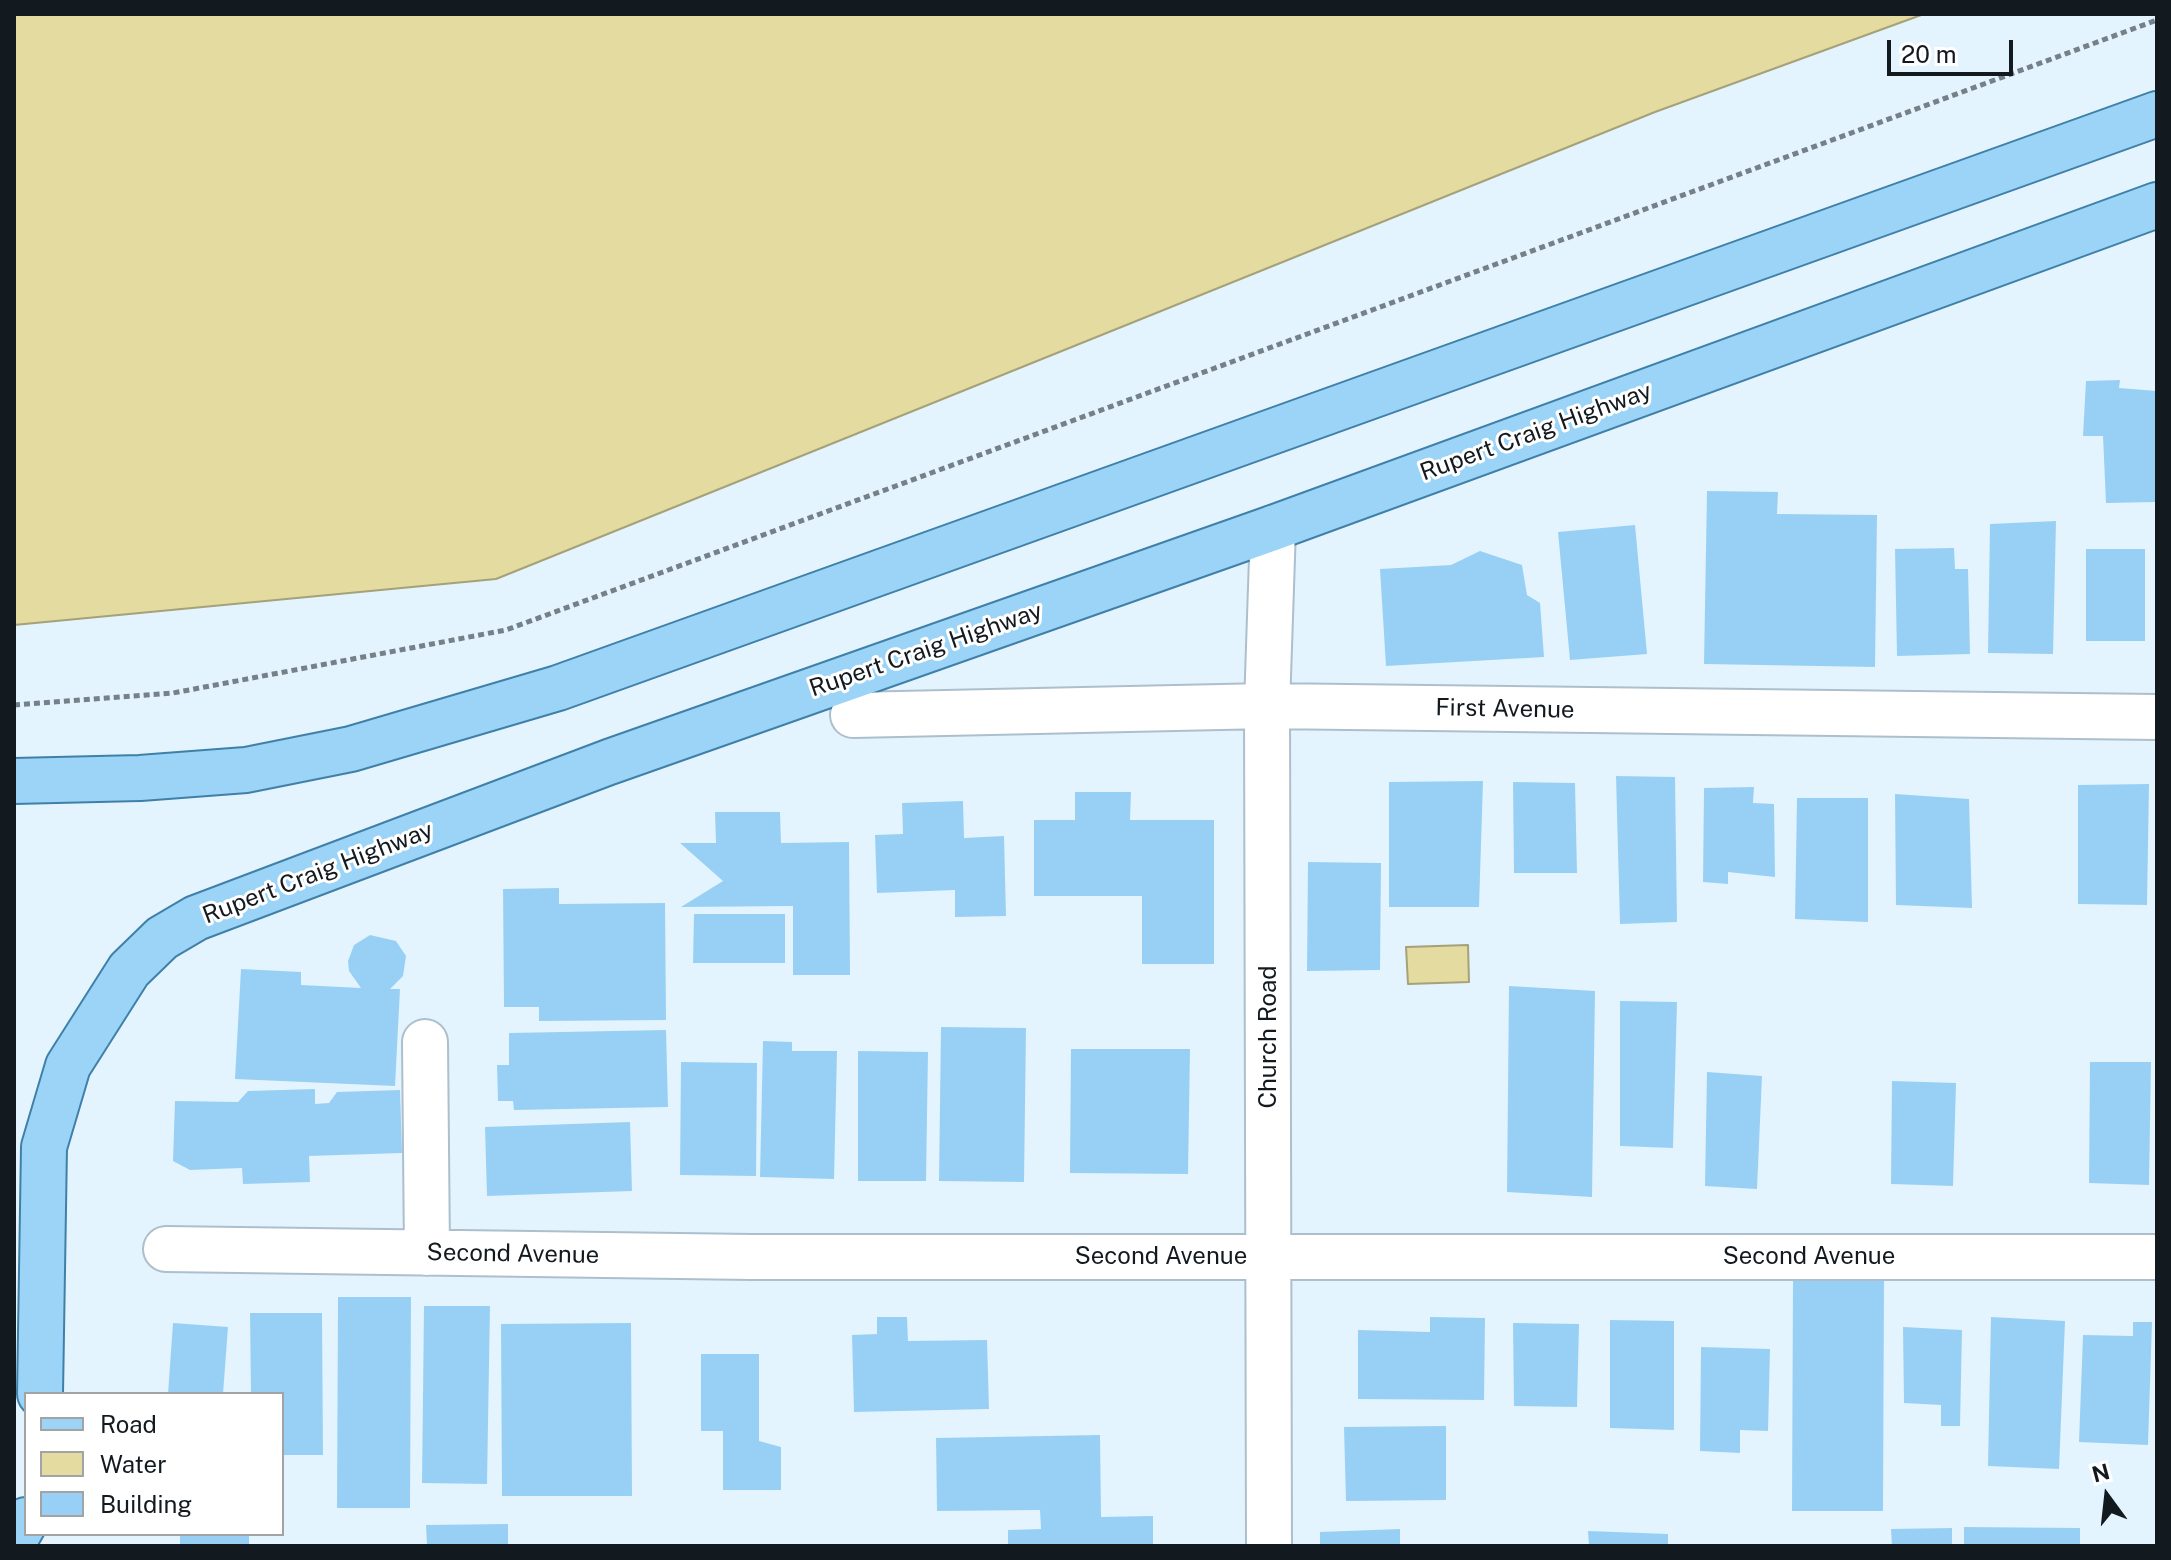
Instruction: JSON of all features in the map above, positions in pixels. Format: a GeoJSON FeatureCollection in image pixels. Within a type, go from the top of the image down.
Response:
{"type":"FeatureCollection","features":[{"type":"Feature","properties":{"kind":"main road"},"geometry":{"type":"LineString","coordinates":[[14,781],[140,778],[246,770],[351,749],[558,688],[2157,114]]}},
{"type":"Feature","properties":{"kind":"main road","name":"Rupert Craig Highway"},"geometry":{"type":"LineString","coordinates":[[40,1392],[44,1147],[68,1066],[129,970],[162,938],[196,918],[609,762],[1273,528],[2157,205]]}},
{"type":"Feature","properties":{"kind":"main road"},"geometry":{"type":"LineString","coordinates":[[14,1541],[24,1524]]}},
{"type":"Feature","properties":{"kind":"street","name":"Church Road"},"geometry":{"type":"LineString","coordinates":[[1269,1546],[1271,1256],[1267,706],[1273,528]]}},
{"type":"Feature","properties":{"kind":"street","name":"First Avenue"},"geometry":{"type":"LineString","coordinates":[[853,715],[1267,706],[2157,717]]}},
{"type":"Feature","properties":{"kind":"street"},"geometry":{"type":"LineString","coordinates":[[425,1042],[427,1253]]}},
{"type":"Feature","properties":{"kind":"street","name":"Second Avenue"},"geometry":{"type":"LineString","coordinates":[[166,1249],[752,1257],[2157,1257]]}},
{"type":"Feature","properties":{"kind":"path"},"geometry":{"type":"LineString","coordinates":[[14,705],[173,693],[506,630],[2157,20]]}},
{"type":"Feature","properties":{"kind":"water"},"geometry":{"type":"Polygon","coordinates":[[[14,14],[1924,14],[1655,112],[496,579],[14,625],[14,14]]]}},
{"type":"Feature","properties":{"kind":"water"},"geometry":{"type":"Polygon","coordinates":[[[1468,945],[1469,982],[1408,984],[1406,947],[1468,945]]]}},
{"type":"Feature","properties":{"kind":"building"},"geometry":{"type":"Polygon","coordinates":[[[2120,380],[2119,388],[2157,391],[2157,502],[2106,503],[2103,436],[2083,436],[2086,381],[2120,380]]]}},
{"type":"Feature","properties":{"kind":"building"},"geometry":{"type":"Polygon","coordinates":[[[1707,491],[1778,492],[1777,514],[1877,515],[1875,667],[1704,664],[1707,491]]]}},
{"type":"Feature","properties":{"kind":"building"},"geometry":{"type":"Polygon","coordinates":[[[2056,521],[2053,654],[1988,653],[1990,524],[2056,521]]]}},
{"type":"Feature","properties":{"kind":"building"},"geometry":{"type":"Polygon","coordinates":[[[1635,525],[1647,654],[1570,660],[1558,532],[1635,525]]]}},
{"type":"Feature","properties":{"kind":"building"},"geometry":{"type":"Polygon","coordinates":[[[1954,548],[1955,569],[1968,569],[1970,654],[1897,656],[1895,549],[1954,548]]]}},
{"type":"Feature","properties":{"kind":"building"},"geometry":{"type":"Polygon","coordinates":[[[2086,549],[2145,549],[2145,641],[2086,641],[2086,549]]]}},
{"type":"Feature","properties":{"kind":"building"},"geometry":{"type":"Polygon","coordinates":[[[1480,551],[1522,565],[1527,595],[1540,603],[1544,657],[1386,666],[1380,569],[1451,565],[1480,551]]]}},
{"type":"Feature","properties":{"kind":"building"},"geometry":{"type":"Polygon","coordinates":[[[1616,776],[1675,777],[1677,922],[1620,924],[1616,776]]]}},
{"type":"Feature","properties":{"kind":"building"},"geometry":{"type":"Polygon","coordinates":[[[1483,781],[1479,907],[1389,907],[1389,782],[1483,781]]]}},
{"type":"Feature","properties":{"kind":"building"},"geometry":{"type":"Polygon","coordinates":[[[1513,782],[1575,783],[1577,873],[1514,873],[1513,782]]]}},
{"type":"Feature","properties":{"kind":"building"},"geometry":{"type":"Polygon","coordinates":[[[2149,784],[2147,905],[2078,904],[2078,785],[2149,784]]]}},
{"type":"Feature","properties":{"kind":"building"},"geometry":{"type":"Polygon","coordinates":[[[1754,787],[1753,803],[1774,804],[1775,877],[1728,872],[1728,884],[1703,882],[1704,788],[1754,787]]]}},
{"type":"Feature","properties":{"kind":"building"},"geometry":{"type":"Polygon","coordinates":[[[1075,792],[1131,792],[1130,820],[1214,820],[1214,964],[1142,964],[1142,896],[1034,896],[1034,820],[1075,820],[1075,792]]]}},
{"type":"Feature","properties":{"kind":"building"},"geometry":{"type":"Polygon","coordinates":[[[1895,794],[1969,799],[1972,908],[1896,905],[1895,794]]]}},
{"type":"Feature","properties":{"kind":"building"},"geometry":{"type":"Polygon","coordinates":[[[1797,798],[1868,798],[1868,922],[1795,919],[1797,798]]]}},
{"type":"Feature","properties":{"kind":"building"},"geometry":{"type":"Polygon","coordinates":[[[963,801],[964,838],[1004,836],[1006,916],[955,917],[955,890],[877,893],[875,835],[903,834],[902,803],[963,801]]]}},
{"type":"Feature","properties":{"kind":"building"},"geometry":{"type":"Polygon","coordinates":[[[715,812],[780,812],[781,843],[849,842],[850,975],[793,975],[793,906],[681,907],[723,881],[680,843],[716,843],[715,812]]]}},
{"type":"Feature","properties":{"kind":"building"},"geometry":{"type":"Polygon","coordinates":[[[1308,862],[1381,863],[1380,970],[1307,971],[1308,862]]]}},
{"type":"Feature","properties":{"kind":"building"},"geometry":{"type":"Polygon","coordinates":[[[559,888],[559,904],[665,903],[666,1020],[539,1021],[539,1007],[504,1007],[503,889],[559,888]]]}},
{"type":"Feature","properties":{"kind":"building"},"geometry":{"type":"Polygon","coordinates":[[[694,914],[785,914],[785,963],[693,963],[694,914]]]}},
{"type":"Feature","properties":{"kind":"building"},"geometry":{"type":"Polygon","coordinates":[[[370,935],[396,941],[406,956],[403,976],[390,989],[400,989],[395,1086],[235,1079],[241,969],[301,972],[301,985],[361,988],[349,971],[348,961],[354,945],[370,935]]]}},
{"type":"Feature","properties":{"kind":"building"},"geometry":{"type":"Polygon","coordinates":[[[1509,986],[1595,991],[1592,1197],[1507,1192],[1509,986]]]}},
{"type":"Feature","properties":{"kind":"building"},"geometry":{"type":"Polygon","coordinates":[[[1620,1001],[1677,1002],[1673,1148],[1620,1146],[1620,1001]]]}},
{"type":"Feature","properties":{"kind":"building"},"geometry":{"type":"Polygon","coordinates":[[[941,1027],[1026,1028],[1024,1182],[939,1181],[941,1027]]]}},
{"type":"Feature","properties":{"kind":"building"},"geometry":{"type":"Polygon","coordinates":[[[666,1030],[668,1107],[514,1110],[513,1101],[498,1101],[497,1065],[509,1065],[509,1033],[666,1030]]]}},
{"type":"Feature","properties":{"kind":"building"},"geometry":{"type":"Polygon","coordinates":[[[763,1041],[792,1042],[792,1051],[837,1051],[834,1179],[760,1177],[763,1041]]]}},
{"type":"Feature","properties":{"kind":"building"},"geometry":{"type":"Polygon","coordinates":[[[1071,1049],[1190,1049],[1188,1174],[1070,1173],[1071,1049]]]}},
{"type":"Feature","properties":{"kind":"building"},"geometry":{"type":"Polygon","coordinates":[[[858,1051],[928,1052],[926,1181],[858,1181],[858,1051]]]}},
{"type":"Feature","properties":{"kind":"building"},"geometry":{"type":"Polygon","coordinates":[[[681,1062],[757,1063],[756,1176],[680,1175],[681,1062]]]}},
{"type":"Feature","properties":{"kind":"building"},"geometry":{"type":"Polygon","coordinates":[[[2090,1062],[2151,1062],[2149,1185],[2089,1183],[2090,1062]]]}},
{"type":"Feature","properties":{"kind":"building"},"geometry":{"type":"Polygon","coordinates":[[[1707,1072],[1762,1076],[1757,1189],[1705,1186],[1707,1072]]]}},
{"type":"Feature","properties":{"kind":"building"},"geometry":{"type":"Polygon","coordinates":[[[1892,1081],[1956,1083],[1953,1186],[1891,1184],[1892,1081]]]}},
{"type":"Feature","properties":{"kind":"building"},"geometry":{"type":"Polygon","coordinates":[[[315,1089],[315,1104],[329,1103],[337,1092],[400,1090],[402,1153],[309,1156],[310,1182],[243,1184],[242,1168],[190,1170],[173,1161],[175,1101],[238,1102],[248,1091],[315,1089]]]}},
{"type":"Feature","properties":{"kind":"building"},"geometry":{"type":"Polygon","coordinates":[[[630,1122],[632,1191],[487,1196],[485,1127],[630,1122]]]}},
{"type":"Feature","properties":{"kind":"building"},"geometry":{"type":"Polygon","coordinates":[[[1793,1279],[1884,1280],[1883,1511],[1792,1511],[1793,1279]]]}},
{"type":"Feature","properties":{"kind":"building"},"geometry":{"type":"Polygon","coordinates":[[[338,1297],[411,1297],[410,1508],[337,1508],[338,1297]]]}},
{"type":"Feature","properties":{"kind":"building"},"geometry":{"type":"Polygon","coordinates":[[[424,1306],[490,1306],[487,1484],[422,1483],[424,1306]]]}},
{"type":"Feature","properties":{"kind":"building"},"geometry":{"type":"Polygon","coordinates":[[[250,1313],[322,1313],[323,1455],[284,1455],[284,1392],[251,1392],[250,1313]]]}},
{"type":"Feature","properties":{"kind":"building"},"geometry":{"type":"Polygon","coordinates":[[[877,1317],[907,1317],[908,1341],[987,1340],[989,1409],[854,1412],[852,1335],[877,1334],[877,1317]]]}},
{"type":"Feature","properties":{"kind":"building"},"geometry":{"type":"Polygon","coordinates":[[[1430,1317],[1485,1318],[1484,1400],[1358,1399],[1358,1330],[1430,1332],[1430,1317]]]}},
{"type":"Feature","properties":{"kind":"building"},"geometry":{"type":"Polygon","coordinates":[[[1991,1317],[2065,1321],[2059,1469],[1988,1466],[1991,1317]]]}},
{"type":"Feature","properties":{"kind":"building"},"geometry":{"type":"Polygon","coordinates":[[[1610,1320],[1674,1321],[1674,1430],[1610,1428],[1610,1320]]]}},
{"type":"Feature","properties":{"kind":"building"},"geometry":{"type":"Polygon","coordinates":[[[2133,1322],[2152,1322],[2148,1445],[2079,1442],[2083,1335],[2133,1336],[2133,1322]]]}},
{"type":"Feature","properties":{"kind":"building"},"geometry":{"type":"Polygon","coordinates":[[[173,1323],[228,1327],[223,1392],[168,1392],[173,1323]]]}},
{"type":"Feature","properties":{"kind":"building"},"geometry":{"type":"Polygon","coordinates":[[[631,1323],[632,1496],[502,1496],[501,1324],[631,1323]]]}},
{"type":"Feature","properties":{"kind":"building"},"geometry":{"type":"Polygon","coordinates":[[[1513,1323],[1579,1324],[1577,1407],[1514,1406],[1513,1323]]]}},
{"type":"Feature","properties":{"kind":"building"},"geometry":{"type":"Polygon","coordinates":[[[1903,1327],[1962,1330],[1960,1426],[1941,1426],[1941,1405],[1904,1403],[1903,1327]]]}},
{"type":"Feature","properties":{"kind":"building"},"geometry":{"type":"Polygon","coordinates":[[[1701,1347],[1770,1349],[1768,1431],[1740,1430],[1740,1453],[1700,1451],[1701,1347]]]}},
{"type":"Feature","properties":{"kind":"building"},"geometry":{"type":"Polygon","coordinates":[[[701,1354],[759,1354],[759,1441],[781,1447],[781,1490],[723,1490],[723,1431],[701,1431],[701,1354]]]}},
{"type":"Feature","properties":{"kind":"building"},"geometry":{"type":"Polygon","coordinates":[[[1446,1426],[1446,1500],[1346,1501],[1344,1427],[1446,1426]]]}},
{"type":"Feature","properties":{"kind":"building"},"geometry":{"type":"Polygon","coordinates":[[[1100,1435],[1101,1517],[1153,1516],[1153,1546],[1008,1546],[1008,1530],[1041,1529],[1040,1510],[937,1511],[936,1438],[1100,1435]]]}},
{"type":"Feature","properties":{"kind":"building"},"geometry":{"type":"Polygon","coordinates":[[[508,1524],[508,1546],[427,1546],[426,1525],[508,1524]]]}},
{"type":"Feature","properties":{"kind":"building"},"geometry":{"type":"Polygon","coordinates":[[[1964,1527],[2080,1528],[2080,1546],[1964,1546],[1964,1527]]]}},
{"type":"Feature","properties":{"kind":"building"},"geometry":{"type":"Polygon","coordinates":[[[1952,1528],[1952,1546],[1892,1546],[1891,1529],[1952,1528]]]}},
{"type":"Feature","properties":{"kind":"building"},"geometry":{"type":"Polygon","coordinates":[[[1400,1529],[1400,1546],[1320,1546],[1320,1532],[1400,1529]]]}},
{"type":"Feature","properties":{"kind":"building"},"geometry":{"type":"Polygon","coordinates":[[[1588,1531],[1668,1534],[1668,1546],[1589,1546],[1588,1531]]]}},
{"type":"Feature","properties":{"kind":"building"},"geometry":{"type":"Polygon","coordinates":[[[180,1536],[249,1536],[249,1546],[180,1546],[180,1536]]]}}]}
